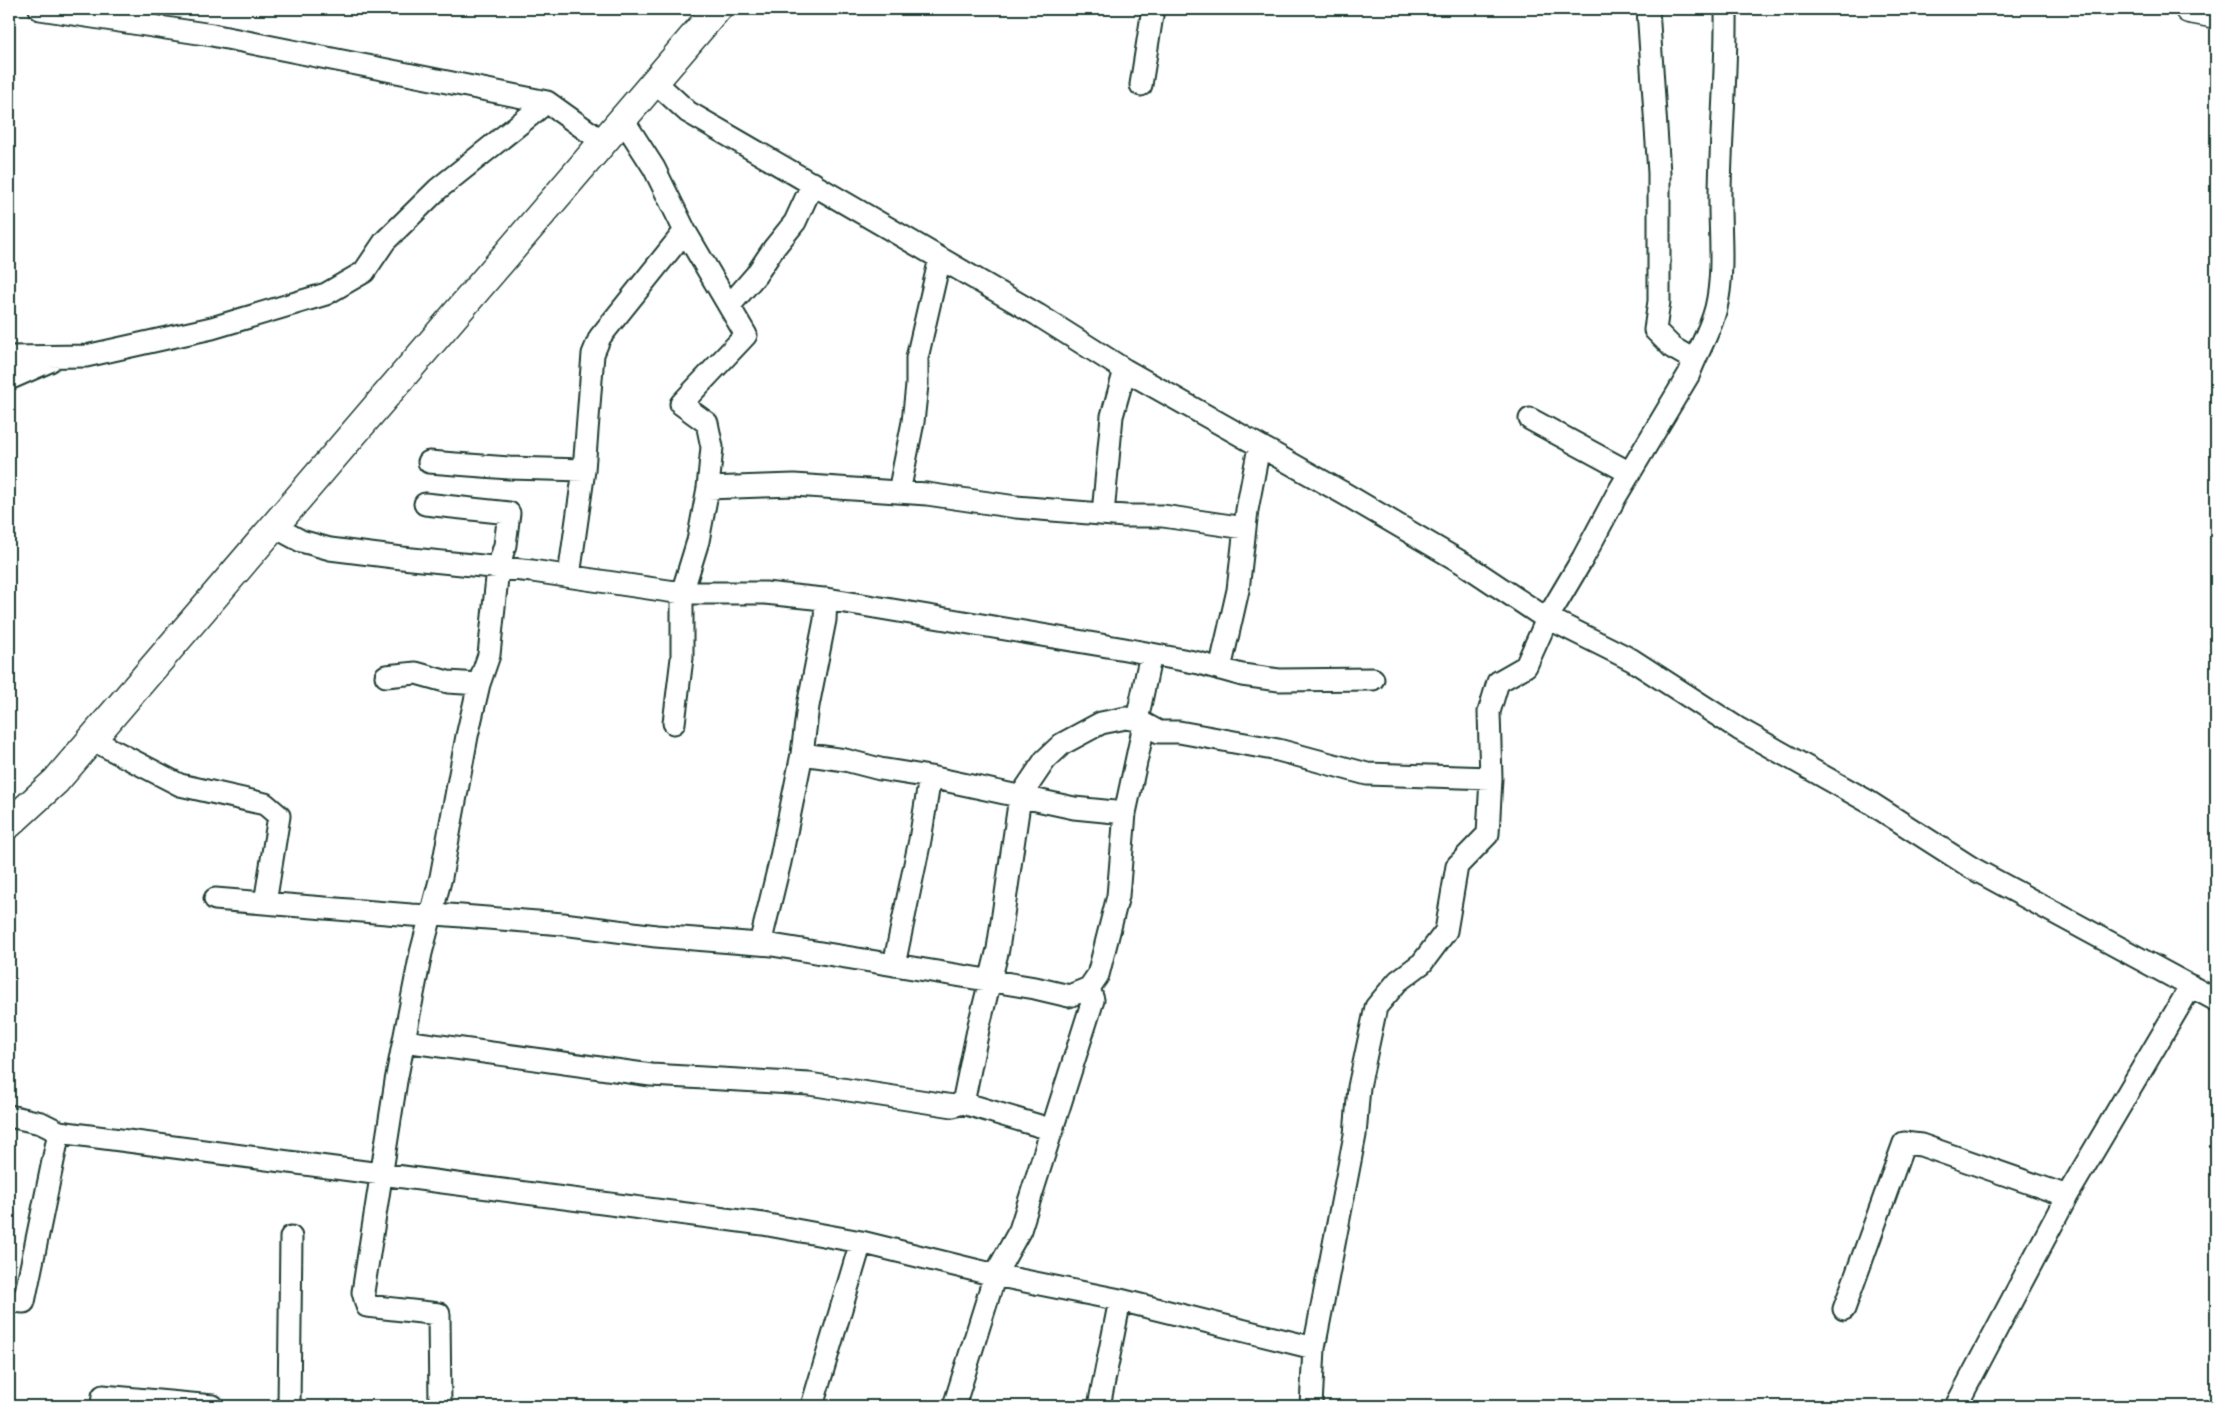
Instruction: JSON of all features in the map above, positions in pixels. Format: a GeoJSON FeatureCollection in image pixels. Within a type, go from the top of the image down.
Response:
{"type":"FeatureCollection","features":[{"type":"Feature","properties":{"kind":"street"},"geometry":{"type":"LineString","coordinates":[[40,9],[137,16],[212,35],[547,102],[602,142]]}},
{"type":"Feature","properties":{"kind":"street"},"geometry":{"type":"LineString","coordinates":[[9,824],[56,781],[717,9]]}},
{"type":"Feature","properties":{"kind":"street"},"geometry":{"type":"LineString","coordinates":[[1140,85],[1153,9]]}},
{"type":"Feature","properties":{"kind":"street"},"geometry":{"type":"LineString","coordinates":[[1648,9],[1659,173],[1659,301],[1654,330],[1673,348],[1694,360]]}},
{"type":"Feature","properties":{"kind":"street"},"geometry":{"type":"LineString","coordinates":[[1311,1406],[1314,1348],[1355,1135],[1359,1087],[1376,1007],[1398,981],[1422,963],[1446,931],[1456,866],[1488,834],[1491,778],[1490,712],[1498,682],[1526,666],[1548,618],[1630,473],[1689,374],[1705,340],[1716,307],[1720,275],[1720,193],[1726,59],[1726,9]]}},
{"type":"Feature","properties":{"kind":"street"},"geometry":{"type":"LineString","coordinates":[[2189,9],[2216,14]]}},
{"type":"Feature","properties":{"kind":"street"},"geometry":{"type":"LineString","coordinates":[[654,81],[688,112],[1038,315],[1124,370],[1258,447],[1345,494],[1466,565],[1548,618],[1632,660],[1739,729],[1868,802],[1972,868],[2216,1000]]}},
{"type":"Feature","properties":{"kind":"street"},"geometry":{"type":"LineString","coordinates":[[9,357],[86,356],[212,328],[326,294],[364,272],[385,241],[438,189],[547,102]]}},
{"type":"Feature","properties":{"kind":"street"},"geometry":{"type":"LineString","coordinates":[[622,118],[654,168],[685,231],[746,335],[681,404],[707,423],[712,447],[708,488],[698,541],[682,593],[682,658],[674,723]]}},
{"type":"Feature","properties":{"kind":"street"},"geometry":{"type":"LineString","coordinates":[[728,306],[756,275],[774,248],[795,222],[813,183]]}},
{"type":"Feature","properties":{"kind":"street"},"geometry":{"type":"LineString","coordinates":[[569,576],[584,470],[593,354],[600,337],[685,231]]}},
{"type":"Feature","properties":{"kind":"street"},"geometry":{"type":"LineString","coordinates":[[899,492],[913,422],[917,385],[917,358],[940,258]]}},
{"type":"Feature","properties":{"kind":"street"},"geometry":{"type":"LineString","coordinates":[[9,379],[59,356]]}},
{"type":"Feature","properties":{"kind":"street"},"geometry":{"type":"LineString","coordinates":[[1103,514],[1112,416],[1124,370]]}},
{"type":"Feature","properties":{"kind":"street"},"geometry":{"type":"LineString","coordinates":[[1530,419],[1630,473]]}},
{"type":"Feature","properties":{"kind":"street"},"geometry":{"type":"LineString","coordinates":[[1220,669],[1238,590],[1245,528],[1258,447]]}},
{"type":"Feature","properties":{"kind":"street"},"geometry":{"type":"LineString","coordinates":[[430,462],[509,468],[584,470]]}},
{"type":"Feature","properties":{"kind":"street"},"geometry":{"type":"LineString","coordinates":[[708,488],[794,485],[927,494],[1016,507],[1103,514],[1163,516],[1245,528]]}},
{"type":"Feature","properties":{"kind":"street"},"geometry":{"type":"LineString","coordinates":[[425,504],[509,514],[505,545],[498,568],[489,655],[479,684],[459,771],[441,877],[430,916],[404,1041],[380,1174],[363,1292],[367,1306],[439,1314],[440,1406]]}},
{"type":"Feature","properties":{"kind":"street"},"geometry":{"type":"LineString","coordinates":[[273,526],[301,541],[330,549],[569,576],[682,593],[765,593],[826,599],[1151,654],[1242,675],[1279,680],[1373,679]]}},
{"type":"Feature","properties":{"kind":"street"},"geometry":{"type":"LineString","coordinates":[[760,944],[780,862],[802,754],[808,706],[826,620],[826,599]]}},
{"type":"Feature","properties":{"kind":"street"},"geometry":{"type":"LineString","coordinates":[[215,899],[430,916],[436,914],[514,920],[656,936],[760,944],[989,980],[1069,996],[1089,988],[1098,975],[1118,896],[1125,813],[1151,654]]}},
{"type":"Feature","properties":{"kind":"street"},"geometry":{"type":"LineString","coordinates":[[386,676],[416,673],[448,682],[479,684]]}},
{"type":"Feature","properties":{"kind":"street"},"geometry":{"type":"LineString","coordinates":[[963,1103],[989,980],[998,949],[1020,797],[1045,760],[1062,744],[1101,723],[1126,718],[1159,732],[1179,732],[1278,750],[1367,774],[1491,778]]}},
{"type":"Feature","properties":{"kind":"street"},"geometry":{"type":"LineString","coordinates":[[91,739],[180,785],[265,804],[279,816],[265,903]]}},
{"type":"Feature","properties":{"kind":"street"},"geometry":{"type":"LineString","coordinates":[[802,754],[845,760],[880,769],[930,777],[1074,808],[1125,813]]}},
{"type":"Feature","properties":{"kind":"street"},"geometry":{"type":"LineString","coordinates":[[894,965],[920,840],[930,777]]}},
{"type":"Feature","properties":{"kind":"street"},"geometry":{"type":"LineString","coordinates":[[1956,1406],[2067,1196],[2191,986]]}},
{"type":"Feature","properties":{"kind":"street"},"geometry":{"type":"LineString","coordinates":[[954,1406],[995,1275],[1020,1230],[1053,1130],[1092,1000],[1089,988]]}},
{"type":"Feature","properties":{"kind":"street"},"geometry":{"type":"LineString","coordinates":[[404,1041],[652,1075],[810,1084],[953,1106],[963,1103],[1053,1130]]}},
{"type":"Feature","properties":{"kind":"street"},"geometry":{"type":"LineString","coordinates":[[9,1116],[40,1123],[59,1132],[763,1224],[861,1242],[995,1275],[1120,1300],[1314,1348]]}},
{"type":"Feature","properties":{"kind":"street"},"geometry":{"type":"LineString","coordinates":[[9,1301],[24,1302],[59,1132]]}},
{"type":"Feature","properties":{"kind":"street"},"geometry":{"type":"LineString","coordinates":[[1844,1309],[1904,1144],[1921,1145],[2067,1196]]}},
{"type":"Feature","properties":{"kind":"street"},"geometry":{"type":"LineString","coordinates":[[289,1406],[291,1237]]}},
{"type":"Feature","properties":{"kind":"street"},"geometry":{"type":"LineString","coordinates":[[812,1406],[861,1242]]}},
{"type":"Feature","properties":{"kind":"street"},"geometry":{"type":"LineString","coordinates":[[1099,1406],[1120,1300]]}},
{"type":"Feature","properties":{"kind":"street"},"geometry":{"type":"LineString","coordinates":[[102,1406],[103,1396],[195,1406],[213,1406]]}}]}
